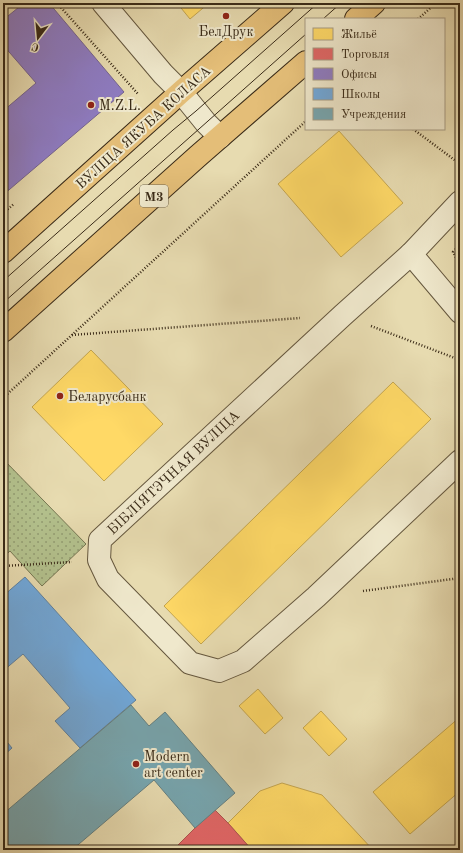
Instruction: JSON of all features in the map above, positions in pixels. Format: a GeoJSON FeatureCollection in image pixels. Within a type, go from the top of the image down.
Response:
{"type":"FeatureCollection","features":[{"type":"Feature","properties":{"kind":"main road","name":"ВУЛІЦА ЯКУБА КОЛАСА"},"geometry":{"type":"LineString","coordinates":[[3,252],[181,92],[283,3]]}},
{"type":"Feature","properties":{"kind":"main road"},"geometry":{"type":"LineString","coordinates":[[357,18],[374,3]]}},
{"type":"Feature","properties":{"kind":"main road","name":"М3"},"geometry":{"type":"LineString","coordinates":[[3,331],[305,63]]}},
{"type":"Feature","properties":{"kind":"street"},"geometry":{"type":"LineString","coordinates":[[103,3],[163,74],[181,92],[206,123],[220,137]]}},
{"type":"Feature","properties":{"kind":"street","name":"БІБЛІЯТЭЧНАЯ ВУЛІЦА"},"geometry":{"type":"LineString","coordinates":[[460,202],[411,254],[100,540],[99,560],[108,579],[190,663],[218,671],[243,661],[316,597],[460,461]]}},
{"type":"Feature","properties":{"kind":"street"},"geometry":{"type":"LineString","coordinates":[[411,254],[460,312]]}},
{"type":"Feature","properties":{"kind":"path"},"geometry":{"type":"LineString","coordinates":[[58,3],[139,95]]}},
{"type":"Feature","properties":{"kind":"path"},"geometry":{"type":"LineString","coordinates":[[419,18],[436,3]]}},
{"type":"Feature","properties":{"kind":"path"},"geometry":{"type":"LineString","coordinates":[[3,398],[305,122]]}},
{"type":"Feature","properties":{"kind":"path"},"geometry":{"type":"LineString","coordinates":[[414,130],[460,164]]}},
{"type":"Feature","properties":{"kind":"path"},"geometry":{"type":"LineString","coordinates":[[460,244],[453,252],[460,265]]}},
{"type":"Feature","properties":{"kind":"path"},"geometry":{"type":"LineString","coordinates":[[72,335],[343,315],[460,360]]}},
{"type":"Feature","properties":{"kind":"path"},"geometry":{"type":"LineString","coordinates":[[3,566],[99,560]]}},
{"type":"Feature","properties":{"kind":"path"},"geometry":{"type":"LineString","coordinates":[[362,591],[460,578]]}},
{"type":"Feature","properties":{"kind":"green space"},"geometry":{"type":"Polygon","coordinates":[[[3,459],[86,544],[42,586],[10,551],[3,557],[3,459]]]}},
{"type":"Feature","properties":{"kind":"building: Жильё"},"geometry":{"type":"Polygon","coordinates":[[[177,3],[209,3],[190,19],[177,3]]]}},
{"type":"Feature","properties":{"kind":"building: Жильё"},"geometry":{"type":"Polygon","coordinates":[[[339,131],[403,203],[341,257],[278,184],[339,131]]]}},
{"type":"Feature","properties":{"kind":"building: Жильё"},"geometry":{"type":"Polygon","coordinates":[[[91,350],[163,424],[104,481],[32,407],[91,350]]]}},
{"type":"Feature","properties":{"kind":"building: Жильё"},"geometry":{"type":"Polygon","coordinates":[[[393,382],[431,419],[201,644],[164,606],[393,382]]]}},
{"type":"Feature","properties":{"kind":"building: Жильё"},"geometry":{"type":"Polygon","coordinates":[[[258,689],[283,718],[265,734],[239,706],[258,689]]]}},
{"type":"Feature","properties":{"kind":"building: Жильё"},"geometry":{"type":"Polygon","coordinates":[[[321,711],[347,739],[329,756],[303,728],[321,711]]]}},
{"type":"Feature","properties":{"kind":"building: Жильё"},"geometry":{"type":"Polygon","coordinates":[[[460,717],[460,791],[410,834],[373,792],[460,717]]]}},
{"type":"Feature","properties":{"kind":"building: Жильё"},"geometry":{"type":"Polygon","coordinates":[[[282,783],[322,795],[373,850],[252,850],[228,823],[260,791],[282,783]]]}},
{"type":"Feature","properties":{"kind":"building: Торговля"},"geometry":{"type":"Polygon","coordinates":[[[215,810],[252,850],[173,850],[195,828],[215,810]]]}},
{"type":"Feature","properties":{"kind":"building: Офисы"},"geometry":{"type":"Polygon","coordinates":[[[24,3],[49,3],[124,92],[3,195],[3,111],[36,83],[3,45],[3,20],[24,3]]]}},
{"type":"Feature","properties":{"kind":"building: Школы"},"geometry":{"type":"Polygon","coordinates":[[[25,577],[136,700],[80,748],[55,721],[70,708],[23,654],[3,671],[3,596],[25,577]]]}},
{"type":"Feature","properties":{"kind":"building: Школы"},"geometry":{"type":"Polygon","coordinates":[[[3,737],[12,748],[3,756],[3,737]]]}},
{"type":"Feature","properties":{"kind":"building: Учреждения","name":"Modern art center"},"geometry":{"type":"Polygon","coordinates":[[[131,705],[149,726],[165,712],[235,793],[195,828],[154,780],[72,850],[3,850],[3,814],[131,705]]]}},
{"type":"Feature","properties":{"kind":"tram line"},"geometry":{"type":"LineString","coordinates":[[3,281],[318,3]]}},
{"type":"Feature","properties":{"kind":"tram line"},"geometry":{"type":"LineString","coordinates":[[324,18],[341,3]]}},
{"type":"Feature","properties":{"kind":"tram line"},"geometry":{"type":"LineString","coordinates":[[3,303],[305,35]]}},
{"type":"Feature","properties":{"kind":"place","name":"БелДрук"},"geometry":{"type":"Point","coordinates":[226,16]}},
{"type":"Feature","properties":{"kind":"place","name":"M.Z.L."},"geometry":{"type":"Point","coordinates":[91,105]}},
{"type":"Feature","properties":{"kind":"place","name":"Беларусбанк"},"geometry":{"type":"Point","coordinates":[60,396]}},
{"type":"Feature","properties":{"kind":"place","name":"Modern art center"},"geometry":{"type":"Point","coordinates":[136,764]}}]}
